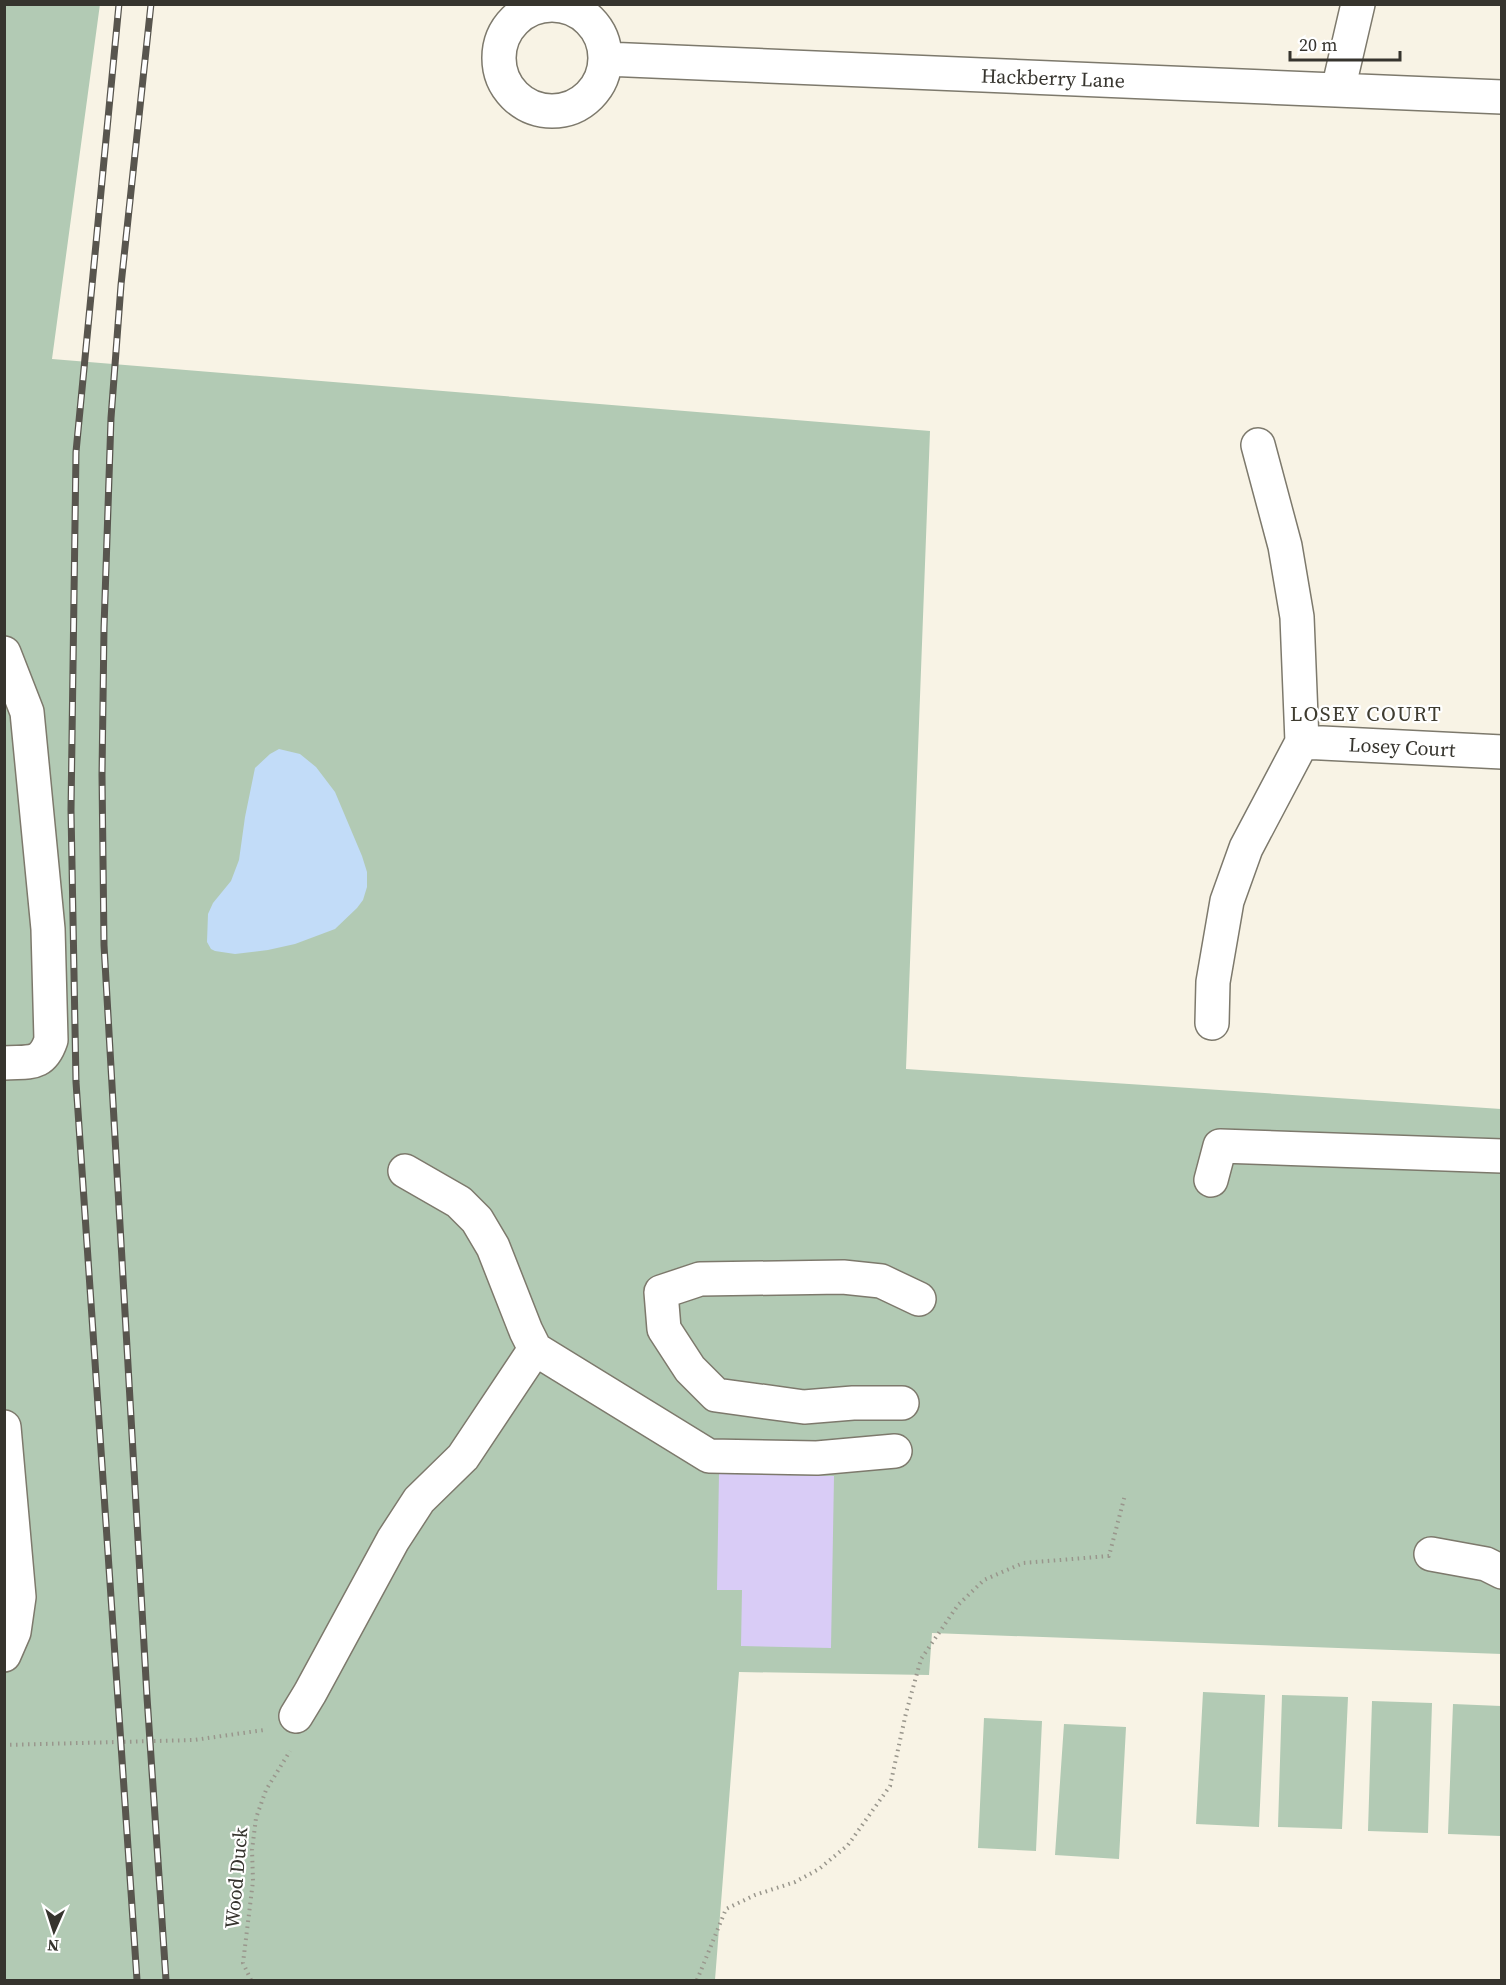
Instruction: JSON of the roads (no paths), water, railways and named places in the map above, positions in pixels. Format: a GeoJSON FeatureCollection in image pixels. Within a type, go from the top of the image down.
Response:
{"type":"FeatureCollection","features":[{"type":"Feature","properties":{"kind":"street"},"geometry":{"type":"LineString","coordinates":[[1338,90],[1358,4]]}},
{"type":"Feature","properties":{"kind":"street","name":"Hackberry Lane"},"geometry":{"type":"LineString","coordinates":[[605,59],[1502,96]]}},
{"type":"Feature","properties":{"kind":"street"},"geometry":{"type":"LineString","coordinates":[[1212,1023],[1213,981],[1227,901],[1246,848],[1302,742],[1297,617],[1285,546],[1258,445]]}},
{"type":"Feature","properties":{"kind":"street"},"geometry":{"type":"LineString","coordinates":[[4,653],[27,712],[48,929],[51,1040],[46,1053],[32,1062],[4,1063]]}},
{"type":"Feature","properties":{"kind":"street","name":"Losey Court"},"geometry":{"type":"LineString","coordinates":[[1302,742],[1502,752]]}},
{"type":"Feature","properties":{"kind":"street"},"geometry":{"type":"LineString","coordinates":[[1211,1180],[1220,1146],[1502,1156]]}},
{"type":"Feature","properties":{"kind":"street"},"geometry":{"type":"LineString","coordinates":[[405,1171],[459,1202],[477,1220],[493,1247],[535,1349],[708,1456],[817,1458],[895,1451]]}},
{"type":"Feature","properties":{"kind":"street"},"geometry":{"type":"LineString","coordinates":[[902,1403],[853,1403],[804,1407],[716,1395],[690,1370],[664,1329],[661,1292],[700,1279],[843,1277],[881,1281],[919,1299]]}},
{"type":"Feature","properties":{"kind":"street"},"geometry":{"type":"LineString","coordinates":[[296,1716],[393,1540],[419,1500],[463,1457],[535,1349]]}},
{"type":"Feature","properties":{"kind":"street"},"geometry":{"type":"LineString","coordinates":[[4,1427],[14,1632],[4,1654]]}},
{"type":"Feature","properties":{"kind":"street"},"geometry":{"type":"LineString","coordinates":[[1431,1554],[1486,1564],[1502,1572]]}},
{"type":"Feature","properties":{"kind":"water"},"geometry":{"type":"Polygon","coordinates":[[[279,749],[300,754],[316,767],[335,792],[367,872],[367,887],[363,900],[335,929],[295,944],[235,954],[215,951],[207,942],[208,914],[213,903],[231,881],[239,860],[255,768],[279,749]]]}},
{"type":"Feature","properties":{"kind":"railway"},"geometry":{"type":"LineString","coordinates":[[119,4],[76,452],[71,810],[76,1082],[137,1980]]}},
{"type":"Feature","properties":{"kind":"railway"},"geometry":{"type":"LineString","coordinates":[[151,4],[121,285],[111,418],[102,775],[104,945],[147,1697],[166,1980]]}},
{"type":"Feature","properties":{"kind":"district","name":"LOSEY COURT"},"geometry":{"type":"Point","coordinates":[1366,713]}}]}
